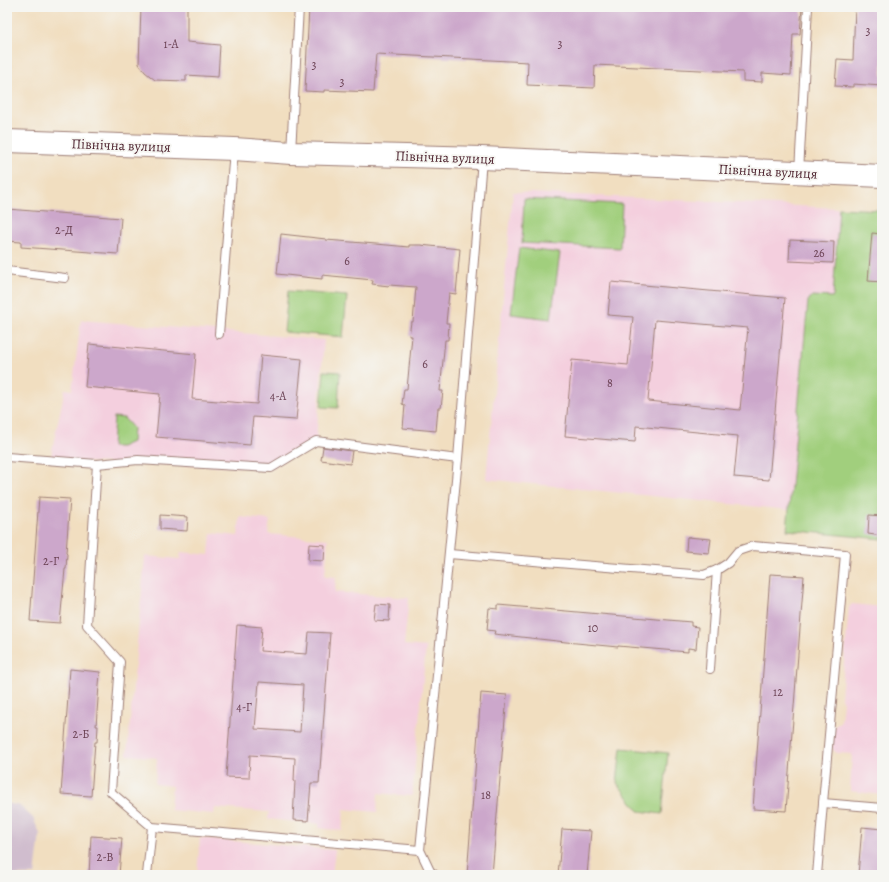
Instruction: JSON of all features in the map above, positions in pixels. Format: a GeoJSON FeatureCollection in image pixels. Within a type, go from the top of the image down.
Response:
{"type":"FeatureCollection","features":[{"type":"Feature","properties":{"kind":"street","name":"Північна вулиця"},"geometry":{"type":"LineString","coordinates":[[7,141],[234,149],[290,153],[482,158],[882,176]]}},
{"type":"Feature","properties":{"kind":"lane"},"geometry":{"type":"LineString","coordinates":[[290,153],[299,7]]}},
{"type":"Feature","properties":{"kind":"lane"},"geometry":{"type":"LineString","coordinates":[[799,172],[806,112],[808,7]]}},
{"type":"Feature","properties":{"kind":"lane"},"geometry":{"type":"LineString","coordinates":[[220,334],[234,149]]}},
{"type":"Feature","properties":{"kind":"lane"},"geometry":{"type":"LineString","coordinates":[[435,875],[430,871],[420,850],[458,459],[482,158]]}},
{"type":"Feature","properties":{"kind":"lane"},"geometry":{"type":"LineString","coordinates":[[7,271],[65,278]]}},
{"type":"Feature","properties":{"kind":"lane"},"geometry":{"type":"LineString","coordinates":[[7,457],[97,464],[138,460],[271,468],[316,441],[458,459]]}},
{"type":"Feature","properties":{"kind":"lane"},"geometry":{"type":"LineString","coordinates":[[97,464],[87,625],[120,662],[111,792],[152,827],[420,850]]}},
{"type":"Feature","properties":{"kind":"lane"},"geometry":{"type":"LineString","coordinates":[[449,554],[704,575],[728,563],[738,551],[753,546],[845,554],[817,875]]}},
{"type":"Feature","properties":{"kind":"lane"},"geometry":{"type":"LineString","coordinates":[[710,669],[716,570]]}},
{"type":"Feature","properties":{"kind":"lane"},"geometry":{"type":"LineString","coordinates":[[823,803],[882,808]]}},
{"type":"Feature","properties":{"kind":"lane"},"geometry":{"type":"LineString","coordinates":[[147,875],[152,827]]}},
{"type":"Feature","properties":{"kind":"shaded area"},"geometry":{"type":"Polygon","coordinates":[[[513,192],[839,208],[833,297],[813,296],[808,301],[789,510],[486,479],[513,192]]]}},
{"type":"Feature","properties":{"kind":"shaded area"},"geometry":{"type":"Polygon","coordinates":[[[81,320],[324,340],[316,441],[271,468],[51,461],[65,389],[72,390],[81,320]]]}},
{"type":"Feature","properties":{"kind":"shaded area"},"geometry":{"type":"Polygon","coordinates":[[[240,517],[270,520],[268,534],[328,539],[325,576],[336,577],[335,592],[409,598],[404,645],[426,647],[412,796],[378,793],[377,812],[344,809],[342,831],[319,828],[319,824],[268,819],[269,812],[215,808],[214,814],[170,810],[172,786],[155,784],[157,758],[127,755],[145,556],[180,559],[181,552],[209,555],[211,533],[238,536],[240,517]]]}},
{"type":"Feature","properties":{"kind":"shaded area"},"geometry":{"type":"Polygon","coordinates":[[[852,604],[882,607],[882,795],[850,791],[852,754],[837,753],[832,749],[834,727],[841,721],[843,702],[841,698],[849,607],[852,604]]]}},
{"type":"Feature","properties":{"kind":"shaded area"},"geometry":{"type":"Polygon","coordinates":[[[7,803],[20,806],[33,818],[40,834],[35,875],[7,875],[7,803]]]}},
{"type":"Feature","properties":{"kind":"shaded area"},"geometry":{"type":"Polygon","coordinates":[[[200,838],[335,850],[332,875],[197,875],[200,838]]]}},
{"type":"Feature","properties":{"kind":"green space"},"geometry":{"type":"Polygon","coordinates":[[[524,199],[622,204],[620,248],[522,243],[524,199]]]}},
{"type":"Feature","properties":{"kind":"green space"},"geometry":{"type":"Polygon","coordinates":[[[839,208],[882,210],[882,539],[787,530],[808,301],[812,296],[833,297],[839,208]]]}},
{"type":"Feature","properties":{"kind":"green space"},"geometry":{"type":"Polygon","coordinates":[[[519,248],[560,253],[551,319],[511,314],[519,248]]]}},
{"type":"Feature","properties":{"kind":"green space"},"geometry":{"type":"Polygon","coordinates":[[[288,291],[347,296],[343,337],[284,332],[288,291]]]}},
{"type":"Feature","properties":{"kind":"green space"},"geometry":{"type":"Polygon","coordinates":[[[324,371],[340,372],[338,408],[321,407],[324,371]]]}},
{"type":"Feature","properties":{"kind":"green space"},"geometry":{"type":"Polygon","coordinates":[[[114,417],[124,418],[133,428],[132,442],[121,447],[112,447],[114,417]]]}},
{"type":"Feature","properties":{"kind":"green space"},"geometry":{"type":"Polygon","coordinates":[[[621,748],[668,753],[662,814],[639,811],[617,783],[621,748]]]}},
{"type":"Feature","properties":{"kind":"building"},"geometry":{"type":"Polygon","coordinates":[[[141,7],[187,7],[187,42],[220,45],[218,77],[186,75],[186,81],[155,80],[145,72],[139,64],[141,7]]]}},
{"type":"Feature","properties":{"kind":"building"},"geometry":{"type":"Polygon","coordinates":[[[309,7],[802,7],[800,34],[793,34],[791,75],[762,73],[762,82],[743,81],[743,72],[595,65],[594,88],[527,85],[528,62],[376,54],[373,92],[324,90],[324,92],[305,91],[309,7]]]}},
{"type":"Feature","properties":{"kind":"building"},"geometry":{"type":"Polygon","coordinates":[[[855,7],[882,7],[882,86],[853,84],[853,87],[835,86],[837,59],[853,60],[855,7]]]}},
{"type":"Feature","properties":{"kind":"building"},"geometry":{"type":"Polygon","coordinates":[[[7,209],[121,218],[118,254],[21,247],[21,242],[7,241],[7,209]]]}},
{"type":"Feature","properties":{"kind":"building"},"geometry":{"type":"Polygon","coordinates":[[[872,233],[882,234],[882,282],[868,281],[872,233]]]}},
{"type":"Feature","properties":{"kind":"building"},"geometry":{"type":"Polygon","coordinates":[[[281,234],[326,240],[409,247],[409,245],[420,245],[460,249],[456,294],[449,293],[446,323],[449,323],[448,340],[445,340],[440,391],[443,391],[441,408],[438,408],[436,431],[403,428],[405,405],[402,404],[404,389],[407,389],[412,336],[409,336],[411,322],[413,322],[416,287],[372,284],[373,280],[322,275],[322,279],[277,274],[281,234]]]}},
{"type":"Feature","properties":{"kind":"building"},"geometry":{"type":"Polygon","coordinates":[[[790,240],[834,242],[833,263],[789,261],[790,240]]]}},
{"type":"Feature","properties":{"kind":"building"},"geometry":{"type":"Polygon","coordinates":[[[611,282],[785,298],[769,480],[734,477],[738,436],[636,426],[635,442],[565,436],[572,360],[628,365],[633,317],[608,315],[611,282]],[[655,320],[648,401],[740,410],[748,328],[655,320]]]}},
{"type":"Feature","properties":{"kind":"building"},"geometry":{"type":"Polygon","coordinates":[[[89,344],[196,354],[192,399],[257,404],[261,355],[302,359],[296,420],[253,417],[250,445],[156,437],[160,394],[85,387],[89,344]]]}},
{"type":"Feature","properties":{"kind":"building"},"geometry":{"type":"Polygon","coordinates":[[[323,447],[352,451],[350,464],[321,460],[323,447]]]}},
{"type":"Feature","properties":{"kind":"building"},"geometry":{"type":"Polygon","coordinates":[[[39,497],[70,499],[66,569],[60,623],[30,621],[39,497]]]}},
{"type":"Feature","properties":{"kind":"building"},"geometry":{"type":"Polygon","coordinates":[[[160,515],[188,517],[187,531],[160,529],[160,515]]]}},
{"type":"Feature","properties":{"kind":"building"},"geometry":{"type":"Polygon","coordinates":[[[869,515],[882,516],[882,536],[868,534],[869,515]]]}},
{"type":"Feature","properties":{"kind":"building"},"geometry":{"type":"Polygon","coordinates":[[[687,537],[711,539],[709,553],[686,551],[687,537]]]}},
{"type":"Feature","properties":{"kind":"building"},"geometry":{"type":"Polygon","coordinates":[[[309,544],[325,545],[324,561],[308,560],[309,544]]]}},
{"type":"Feature","properties":{"kind":"building"},"geometry":{"type":"Polygon","coordinates":[[[770,574],[804,576],[786,811],[753,809],[770,574]]]}},
{"type":"Feature","properties":{"kind":"building"},"geometry":{"type":"Polygon","coordinates":[[[376,604],[390,605],[389,621],[374,620],[376,604]]]}},
{"type":"Feature","properties":{"kind":"building"},"geometry":{"type":"Polygon","coordinates":[[[498,605],[691,622],[691,626],[698,627],[696,649],[688,648],[688,652],[618,647],[494,634],[495,631],[487,630],[489,608],[498,609],[498,605]]]}},
{"type":"Feature","properties":{"kind":"building"},"geometry":{"type":"Polygon","coordinates":[[[237,625],[262,627],[260,651],[307,654],[309,632],[330,633],[319,783],[311,783],[308,821],[293,820],[295,758],[250,755],[249,778],[226,777],[237,625]],[[259,682],[255,729],[300,732],[303,685],[259,682]]]}},
{"type":"Feature","properties":{"kind":"building"},"geometry":{"type":"Polygon","coordinates":[[[70,669],[100,672],[96,726],[98,726],[97,742],[95,742],[91,796],[61,794],[70,669]]]}},
{"type":"Feature","properties":{"kind":"building"},"geometry":{"type":"Polygon","coordinates":[[[481,693],[507,695],[492,875],[467,875],[481,693]]]}},
{"type":"Feature","properties":{"kind":"building"},"geometry":{"type":"Polygon","coordinates":[[[862,827],[882,829],[882,875],[858,875],[862,827]]]}},
{"type":"Feature","properties":{"kind":"building"},"geometry":{"type":"Polygon","coordinates":[[[562,829],[591,831],[587,875],[558,875],[562,829]]]}},
{"type":"Feature","properties":{"kind":"building"},"geometry":{"type":"Polygon","coordinates":[[[91,836],[122,838],[119,875],[89,875],[91,836]]]}}]}
